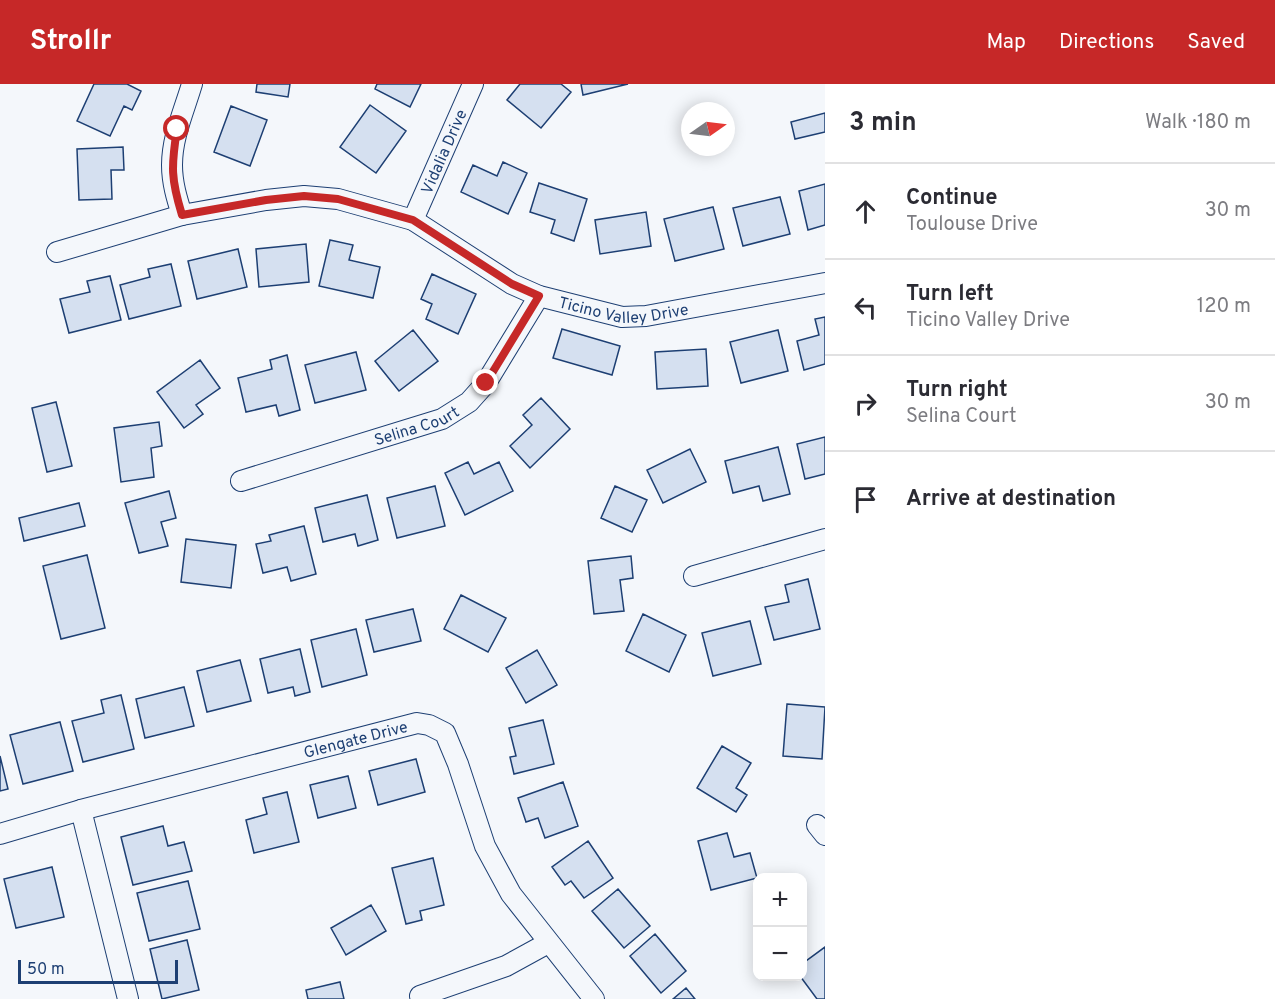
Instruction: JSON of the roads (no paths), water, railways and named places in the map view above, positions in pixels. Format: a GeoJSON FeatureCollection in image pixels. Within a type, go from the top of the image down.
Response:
{"type":"FeatureCollection","features":[{"type":"Feature","properties":{"kind":"street"},"geometry":{"type":"LineString","coordinates":[[182,215],[174,187],[172,164],[177,129],[192,84]]}},
{"type":"Feature","properties":{"kind":"street","name":"Vidalia Drive"},"geometry":{"type":"LineString","coordinates":[[413,220],[473,84]]}},
{"type":"Feature","properties":{"kind":"street","name":"Ticino Valley Drive"},"geometry":{"type":"LineString","coordinates":[[57,252],[182,215],[266,200],[304,196],[338,199],[413,220],[512,284],[539,296],[622,317],[646,316],[825,283]]}},
{"type":"Feature","properties":{"kind":"street","name":"Selina Court"},"geometry":{"type":"LineString","coordinates":[[241,481],[442,419],[469,402],[486,383],[539,296]]}},
{"type":"Feature","properties":{"kind":"street"},"geometry":{"type":"LineString","coordinates":[[694,576],[825,539]]}},
{"type":"Feature","properties":{"kind":"street","name":"Glengate Drive"},"geometry":{"type":"LineString","coordinates":[[0,834],[81,810],[417,723],[429,724],[445,734],[458,764],[485,846],[511,894],[594,999]]}},
{"type":"Feature","properties":{"kind":"street"},"geometry":{"type":"LineString","coordinates":[[81,810],[128,999]]}},
{"type":"Feature","properties":{"kind":"street"},"geometry":{"type":"LineString","coordinates":[[420,996],[506,966],[549,943]]}}]}
